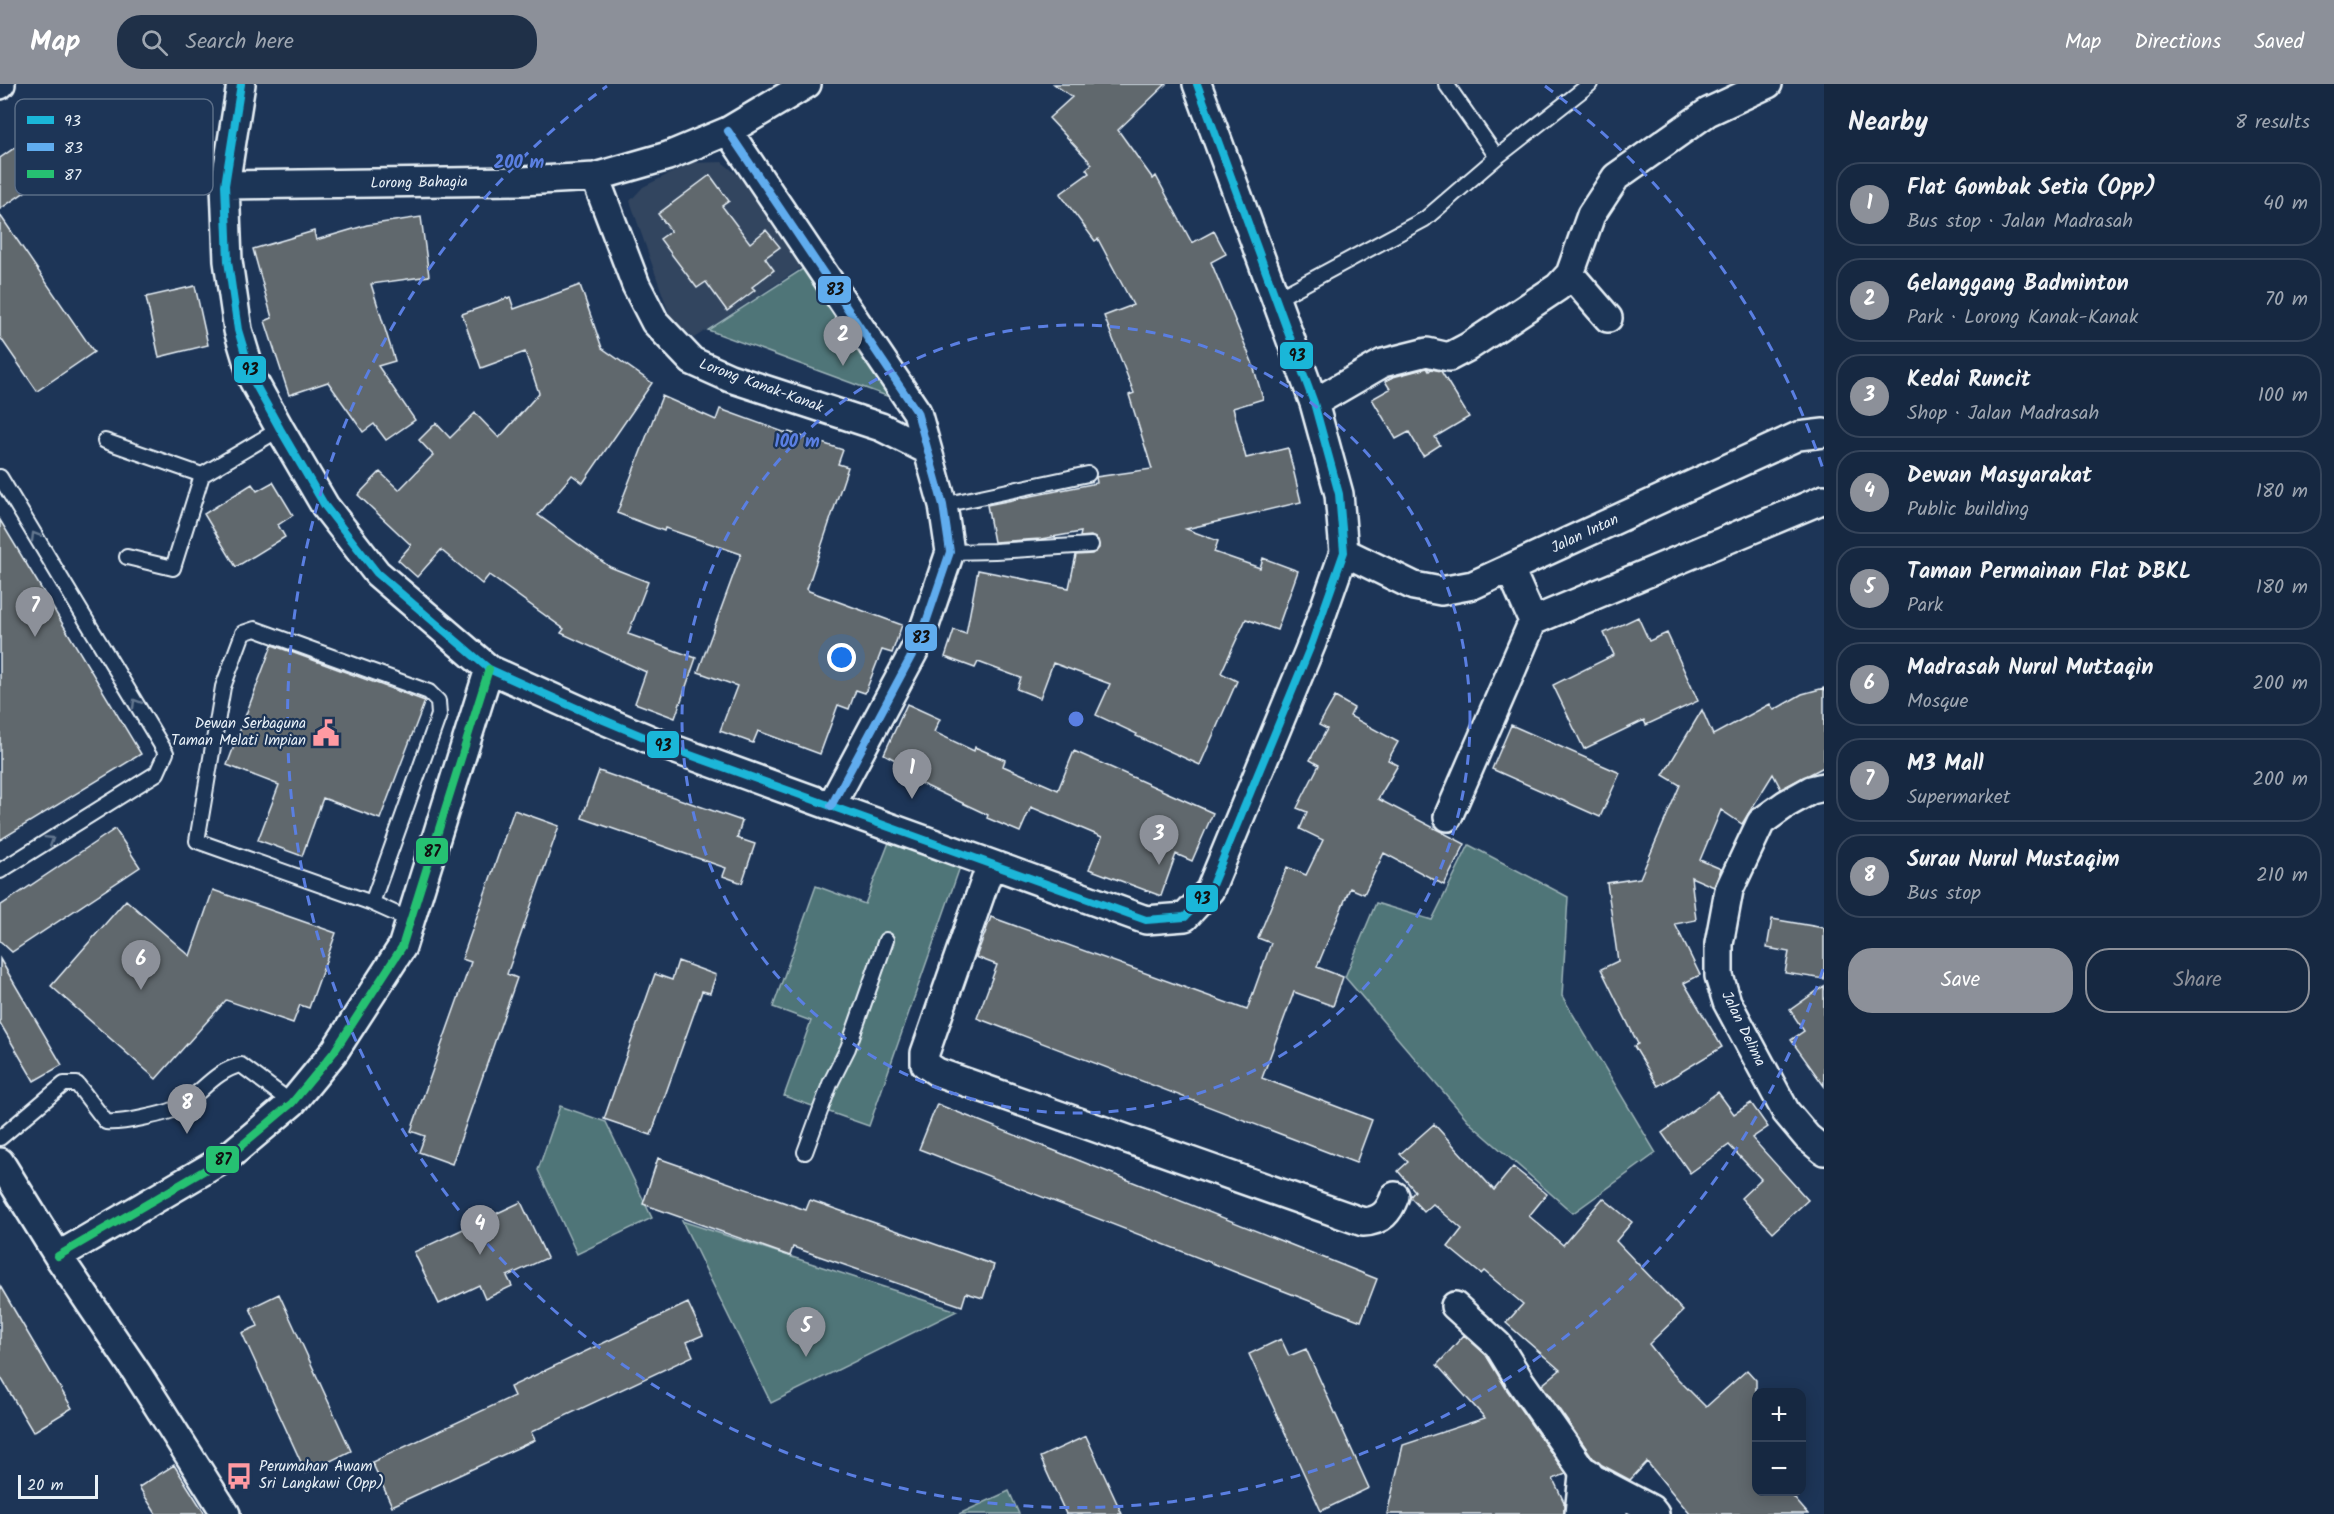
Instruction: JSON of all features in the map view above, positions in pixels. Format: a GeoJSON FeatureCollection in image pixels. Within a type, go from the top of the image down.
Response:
{"type":"FeatureCollection","features":[{"type":"Feature","properties":{"kind":"main road"},"geometry":{"type":"LineString","coordinates":[[1582,1514],[1586,1475]]}},
{"type":"Feature","properties":{"kind":"street"},"geometry":{"type":"LineString","coordinates":[[241,84],[225,185],[228,261],[238,330],[253,380],[280,429],[326,506],[377,573],[489,669],[586,713],[668,747],[1146,920],[1185,917],[1210,890],[1312,643],[1344,552],[1339,494],[1314,403],[1197,84]]}},
{"type":"Feature","properties":{"kind":"street","name":"Lorong Bahagia"},"geometry":{"type":"LineString","coordinates":[[225,185],[522,182],[595,177],[668,156],[728,131],[807,84]]}},
{"type":"Feature","properties":{"kind":"street"},"geometry":{"type":"LineString","coordinates":[[1314,403],[1383,363],[1426,352],[1449,357],[1468,347],[1558,287],[1570,274],[1591,215],[1616,177],[1708,112],[1768,84]]}},
{"type":"Feature","properties":{"kind":"street"},"geometry":{"type":"LineString","coordinates":[[728,131],[916,412],[943,505],[950,552],[920,640],[831,807]]}},
{"type":"Feature","properties":{"kind":"street","name":"Lorong Kanak-Kanak"},"geometry":{"type":"LineString","coordinates":[[595,177],[636,285],[655,322],[692,361],[730,378],[881,427],[925,449]]}},
{"type":"Feature","properties":{"kind":"street"},"geometry":{"type":"LineString","coordinates":[[1570,274],[1608,318]]}},
{"type":"Feature","properties":{"kind":"street","name":"Jalan Intan"},"geometry":{"type":"LineString","coordinates":[[1344,552],[1414,586],[1441,591],[1473,585],[1798,436],[1824,433]]}},
{"type":"Feature","properties":{"kind":"street"},"geometry":{"type":"LineString","coordinates":[[1448,817],[1533,621],[1824,499]]}},
{"type":"Feature","properties":{"kind":"street"},"geometry":{"type":"LineString","coordinates":[[1510,569],[1533,621]]}},
{"type":"Feature","properties":{"kind":"street"},"geometry":{"type":"LineString","coordinates":[[58,1256],[216,1165],[292,1103],[334,1052],[402,947],[489,669]]}},
{"type":"Feature","properties":{"kind":"street","name":"Jalan Delima"},"geometry":{"type":"LineString","coordinates":[[1824,787],[1811,790],[1761,822],[1730,890],[1719,944],[1719,976],[1727,1002],[1785,1112],[1807,1137],[1824,1151]]}},
{"type":"Feature","properties":{"kind":"street"},"geometry":{"type":"LineString","coordinates":[[991,864],[926,1053],[925,1064],[937,1072],[1363,1222],[1374,1221],[1382,1217],[1389,1210],[1395,1196]]}},
{"type":"Feature","properties":{"kind":"street"},"geometry":{"type":"LineString","coordinates":[[0,1162],[58,1256],[137,1373],[226,1514]]}},
{"type":"Feature","properties":{"kind":"street"},"geometry":{"type":"LineString","coordinates":[[1455,1306],[1498,1345],[1520,1381],[1614,1514]]}},
{"type":"Feature","properties":{"kind":"street"},"geometry":{"type":"LineString","coordinates":[[1586,1475],[1651,1509],[1655,1514]]}},
{"type":"Feature","properties":{"kind":"lane"},"geometry":{"type":"LineString","coordinates":[[1446,84],[1497,157]]}},
{"type":"Feature","properties":{"kind":"lane"},"geometry":{"type":"LineString","coordinates":[[1276,299],[1425,219],[1497,157],[1590,84]]}},
{"type":"Feature","properties":{"kind":"lane"},"geometry":{"type":"LineString","coordinates":[[127,557],[173,568],[202,475],[280,429]]}},
{"type":"Feature","properties":{"kind":"lane"},"geometry":{"type":"LineString","coordinates":[[105,441],[202,475]]}},
{"type":"Feature","properties":{"kind":"lane"},"geometry":{"type":"LineString","coordinates":[[943,505],[1088,474]]}},
{"type":"Feature","properties":{"kind":"lane"},"geometry":{"type":"LineString","coordinates":[[0,477],[166,753],[157,773],[0,871]]}},
{"type":"Feature","properties":{"kind":"lane"},"geometry":{"type":"LineString","coordinates":[[950,552],[1090,545]]}},
{"type":"Feature","properties":{"kind":"lane"},"geometry":{"type":"LineString","coordinates":[[372,903],[440,715],[438,701],[429,692],[255,629],[243,633],[223,687],[197,841],[372,903],[412,921]]}},
{"type":"Feature","properties":{"kind":"lane"},"geometry":{"type":"LineString","coordinates":[[805,1152],[830,1084],[848,1048],[886,940]]}},
{"type":"Feature","properties":{"kind":"lane"},"geometry":{"type":"LineString","coordinates":[[0,1138],[64,1084],[77,1084],[106,1122],[117,1124],[178,1108],[226,1068],[241,1065],[292,1103]]}},
{"type":"Feature","properties":{"kind":"shaded area"},"geometry":{"type":"Polygon","coordinates":[[[722,162],[739,176],[810,262],[694,338],[671,319],[630,201],[643,187],[691,163],[722,162]]]}},
{"type":"Feature","properties":{"kind":"green space"},"geometry":{"type":"Polygon","coordinates":[[[812,263],[903,402],[708,330],[812,263]]]}},
{"type":"Feature","properties":{"kind":"green space"},"geometry":{"type":"Polygon","coordinates":[[[890,840],[960,867],[869,1126],[784,1096],[811,1021],[773,1007],[816,886],[865,904],[890,840]]]}},
{"type":"Feature","properties":{"kind":"green space"},"geometry":{"type":"Polygon","coordinates":[[[1469,845],[1568,897],[1562,996],[1656,1153],[1573,1213],[1472,1125],[1345,977],[1376,903],[1432,920],[1469,845]]]}},
{"type":"Feature","properties":{"kind":"green space"},"geometry":{"type":"Polygon","coordinates":[[[560,1106],[606,1122],[652,1218],[577,1254],[538,1170],[560,1106]]]}},
{"type":"Feature","properties":{"kind":"green space"},"geometry":{"type":"Polygon","coordinates":[[[682,1221],[957,1311],[771,1403],[682,1221]]]}},
{"type":"Feature","properties":{"kind":"green space"},"geometry":{"type":"Polygon","coordinates":[[[1009,1491],[1019,1514],[959,1514],[1009,1491]]]}},
{"type":"Feature","properties":{"kind":"building"},"geometry":{"type":"Polygon","coordinates":[[[1054,84],[1166,84],[1118,130],[1153,179],[1156,176],[1192,243],[1214,231],[1226,254],[1211,262],[1252,362],[1263,399],[1233,408],[1246,458],[1288,448],[1301,502],[1186,529],[1218,541],[1214,552],[1260,568],[1263,558],[1298,571],[1277,630],[1246,619],[1221,673],[1237,681],[1200,765],[1096,715],[1110,684],[1053,663],[1040,698],[1017,689],[1021,678],[978,662],[975,668],[945,657],[954,630],[966,634],[978,570],[1069,588],[1076,555],[1092,554],[1099,548],[1098,540],[1091,536],[1080,537],[1081,532],[1041,539],[994,542],[987,505],[1097,483],[1096,477],[1152,469],[1129,395],[1134,393],[1104,316],[1133,305],[1098,239],[1095,241],[1060,194],[1089,173],[1086,169],[1092,164],[1049,118],[1072,97],[1054,84]]]}},
{"type":"Feature","properties":{"kind":"building"},"geometry":{"type":"Polygon","coordinates":[[[15,148],[15,195],[20,195],[0,209],[0,158],[15,148]]]}},
{"type":"Feature","properties":{"kind":"building"},"geometry":{"type":"Polygon","coordinates":[[[710,175],[729,201],[722,206],[750,243],[766,230],[780,247],[765,258],[774,270],[752,287],[755,290],[727,311],[706,282],[697,288],[660,239],[671,231],[658,214],[710,175]]]}},
{"type":"Feature","properties":{"kind":"building"},"geometry":{"type":"Polygon","coordinates":[[[0,215],[94,352],[37,391],[0,337],[0,215]]]}},
{"type":"Feature","properties":{"kind":"building"},"geometry":{"type":"Polygon","coordinates":[[[421,217],[429,276],[371,284],[395,361],[378,366],[415,420],[386,440],[374,424],[363,432],[328,382],[289,395],[265,321],[272,318],[253,249],[314,231],[316,240],[367,225],[421,217]]]}},
{"type":"Feature","properties":{"kind":"building"},"geometry":{"type":"Polygon","coordinates":[[[580,285],[602,348],[652,383],[583,483],[572,475],[538,515],[610,567],[648,582],[628,634],[696,658],[675,718],[635,703],[646,672],[561,633],[564,629],[489,575],[482,584],[441,550],[417,577],[398,560],[411,545],[358,495],[380,472],[399,490],[433,455],[419,440],[436,423],[450,438],[475,413],[499,438],[539,393],[525,352],[481,368],[462,314],[510,297],[514,309],[580,285]]]}},
{"type":"Feature","properties":{"kind":"building"},"geometry":{"type":"Polygon","coordinates":[[[195,286],[208,345],[159,357],[146,297],[195,286]]]}},
{"type":"Feature","properties":{"kind":"building"},"geometry":{"type":"Polygon","coordinates":[[[1427,368],[1429,371],[1431,369],[1441,371],[1469,417],[1435,437],[1440,445],[1423,456],[1409,432],[1396,439],[1372,399],[1390,389],[1385,381],[1427,368]]]}},
{"type":"Feature","properties":{"kind":"building"},"geometry":{"type":"Polygon","coordinates":[[[662,396],[716,420],[720,409],[789,434],[789,432],[843,450],[838,464],[848,467],[807,589],[902,625],[892,653],[882,650],[865,693],[856,690],[849,709],[838,705],[820,754],[758,731],[753,743],[720,731],[737,686],[698,672],[741,554],[665,528],[664,531],[617,513],[662,396]]]}},
{"type":"Feature","properties":{"kind":"building"},"geometry":{"type":"Polygon","coordinates":[[[273,482],[293,515],[278,525],[285,537],[236,567],[204,514],[252,484],[257,491],[273,482]]]}},
{"type":"Feature","properties":{"kind":"building"},"geometry":{"type":"Polygon","coordinates":[[[0,520],[141,754],[0,840],[0,520]]]}},
{"type":"Feature","properties":{"kind":"building"},"geometry":{"type":"Polygon","coordinates":[[[1638,617],[1649,641],[1667,633],[1698,701],[1646,725],[1644,720],[1584,749],[1553,685],[1614,655],[1604,633],[1638,617]]]}},
{"type":"Feature","properties":{"kind":"building","name":"Dewan Serbaguna Taman Melati Impian"},"geometry":{"type":"Polygon","coordinates":[[[272,645],[425,701],[380,819],[323,798],[302,856],[258,840],[279,785],[227,765],[272,645]]]}},
{"type":"Feature","properties":{"kind":"building"},"geometry":{"type":"Polygon","coordinates":[[[1824,688],[1824,767],[1781,789],[1773,774],[1742,824],[1721,810],[1700,860],[1721,869],[1714,887],[1691,877],[1696,920],[1675,924],[1700,975],[1684,983],[1722,1047],[1658,1086],[1634,1046],[1638,1044],[1601,969],[1618,961],[1607,883],[1640,878],[1680,785],[1663,775],[1702,710],[1713,735],[1770,704],[1774,710],[1802,694],[1824,688]]]}},
{"type":"Feature","properties":{"kind":"building"},"geometry":{"type":"Polygon","coordinates":[[[1335,697],[1354,708],[1350,716],[1398,742],[1388,760],[1398,765],[1378,799],[1465,844],[1444,885],[1384,853],[1364,894],[1350,888],[1317,967],[1343,977],[1333,1006],[1294,992],[1262,1078],[1372,1120],[1356,1163],[977,1018],[997,965],[976,957],[991,917],[1247,1010],[1271,943],[1258,938],[1287,867],[1306,875],[1323,840],[1300,829],[1307,812],[1297,808],[1319,765],[1310,760],[1327,729],[1319,725],[1335,697]]]}},
{"type":"Feature","properties":{"kind":"building"},"geometry":{"type":"Polygon","coordinates":[[[907,704],[940,719],[934,732],[974,751],[975,747],[1005,760],[1003,766],[1058,790],[1074,751],[1213,813],[1192,861],[1176,854],[1161,896],[1089,869],[1102,837],[1031,807],[1020,832],[894,771],[899,762],[884,754],[907,704]]]}},
{"type":"Feature","properties":{"kind":"building"},"geometry":{"type":"Polygon","coordinates":[[[1511,725],[1620,773],[1600,817],[1492,769],[1511,725]]]}},
{"type":"Feature","properties":{"kind":"building"},"geometry":{"type":"Polygon","coordinates":[[[599,771],[742,821],[737,838],[755,844],[742,883],[723,876],[726,868],[582,818],[599,771]]]}},
{"type":"Feature","properties":{"kind":"building"},"geometry":{"type":"Polygon","coordinates":[[[514,810],[559,826],[507,974],[517,978],[452,1164],[419,1152],[425,1136],[411,1131],[471,962],[462,959],[514,810]]]}},
{"type":"Feature","properties":{"kind":"building"},"geometry":{"type":"Polygon","coordinates":[[[115,829],[140,867],[12,952],[0,941],[0,906],[115,829]]]}},
{"type":"Feature","properties":{"kind":"building"},"geometry":{"type":"Polygon","coordinates":[[[213,890],[336,933],[309,1008],[300,1005],[293,1023],[226,1000],[156,1079],[51,986],[126,900],[190,956],[213,890]]]}},
{"type":"Feature","properties":{"kind":"building"},"geometry":{"type":"Polygon","coordinates":[[[1772,919],[1824,928],[1824,979],[1785,973],[1789,952],[1767,948],[1772,919]]]}},
{"type":"Feature","properties":{"kind":"building"},"geometry":{"type":"Polygon","coordinates":[[[0,959],[62,1065],[34,1081],[0,1023],[0,959]]]}},
{"type":"Feature","properties":{"kind":"building"},"geometry":{"type":"Polygon","coordinates":[[[678,961],[716,975],[710,993],[702,991],[651,1135],[604,1119],[655,974],[672,980],[678,961]]]}},
{"type":"Feature","properties":{"kind":"building"},"geometry":{"type":"Polygon","coordinates":[[[1824,986],[1824,1086],[1791,1040],[1804,1031],[1790,1010],[1824,986]]]}},
{"type":"Feature","properties":{"kind":"building"},"geometry":{"type":"Polygon","coordinates":[[[1718,1092],[1734,1114],[1751,1103],[1768,1127],[1752,1138],[1808,1200],[1773,1232],[1741,1198],[1761,1179],[1729,1145],[1690,1173],[1662,1133],[1718,1092]]]}},
{"type":"Feature","properties":{"kind":"building"},"geometry":{"type":"Polygon","coordinates":[[[937,1104],[1377,1279],[1361,1321],[919,1149],[937,1104]]]}},
{"type":"Feature","properties":{"kind":"building"},"geometry":{"type":"Polygon","coordinates":[[[1434,1124],[1494,1190],[1513,1167],[1547,1194],[1529,1216],[1563,1245],[1603,1198],[1632,1222],[1616,1241],[1683,1311],[1649,1344],[1671,1372],[1706,1407],[1747,1370],[1756,1380],[1756,1388],[1752,1388],[1752,1496],[1792,1496],[1808,1514],[1690,1514],[1647,1462],[1630,1480],[1593,1458],[1542,1385],[1560,1370],[1506,1323],[1523,1304],[1484,1271],[1481,1274],[1448,1247],[1462,1229],[1433,1204],[1424,1212],[1410,1197],[1415,1191],[1398,1171],[1408,1162],[1400,1154],[1434,1124]]]}},
{"type":"Feature","properties":{"kind":"building"},"geometry":{"type":"Polygon","coordinates":[[[658,1158],[806,1210],[810,1200],[994,1265],[983,1298],[966,1293],[962,1306],[793,1247],[790,1256],[643,1204],[658,1158]]]}},
{"type":"Feature","properties":{"kind":"building"},"geometry":{"type":"Polygon","coordinates":[[[521,1202],[547,1258],[507,1276],[512,1286],[485,1299],[479,1285],[439,1304],[414,1252],[521,1202]]]}},
{"type":"Feature","properties":{"kind":"building"},"geometry":{"type":"Polygon","coordinates":[[[0,1286],[72,1408],[33,1432],[0,1376],[0,1286]]]}},
{"type":"Feature","properties":{"kind":"building"},"geometry":{"type":"Polygon","coordinates":[[[279,1294],[351,1451],[306,1473],[242,1333],[258,1326],[250,1308],[279,1294]]]}},
{"type":"Feature","properties":{"kind":"building"},"geometry":{"type":"Polygon","coordinates":[[[688,1303],[703,1335],[687,1342],[693,1356],[531,1432],[535,1440],[392,1506],[372,1462],[514,1396],[510,1387],[688,1303]]]}},
{"type":"Feature","properties":{"kind":"building"},"geometry":{"type":"Polygon","coordinates":[[[1464,1335],[1486,1355],[1507,1390],[1566,1474],[1553,1479],[1564,1502],[1564,1514],[1387,1514],[1403,1445],[1485,1418],[1437,1365],[1464,1335]]]}},
{"type":"Feature","properties":{"kind":"building"},"geometry":{"type":"Polygon","coordinates":[[[1281,1339],[1289,1356],[1306,1349],[1369,1488],[1321,1511],[1249,1354],[1281,1339]]]}},
{"type":"Feature","properties":{"kind":"building"},"geometry":{"type":"Polygon","coordinates":[[[1086,1436],[1122,1514],[1066,1514],[1040,1457],[1086,1436]]]}},
{"type":"Feature","properties":{"kind":"building"},"geometry":{"type":"Polygon","coordinates":[[[174,1465],[205,1514],[156,1514],[139,1487],[174,1465]]]}},
{"type":"Feature","properties":{"kind":"transit line","name":"93"},"geometry":{"type":"LineString","coordinates":[[241,84],[225,185],[228,261],[238,330],[253,380],[280,429],[325,506],[377,573],[489,669],[668,747],[1146,920],[1185,917],[1210,890],[1312,643],[1344,552],[1339,494],[1314,403],[1197,84]]}},
{"type":"Feature","properties":{"kind":"transit line","name":"83"},"geometry":{"type":"LineString","coordinates":[[728,131],[917,412],[943,505],[950,552],[920,640],[831,806]]}},
{"type":"Feature","properties":{"kind":"transit line","name":"87"},"geometry":{"type":"LineString","coordinates":[[58,1256],[229,1156],[292,1103],[334,1052],[402,947],[489,669]]}},
{"type":"Feature","properties":{"kind":"place","name":"Gelanggang Badminton"},"geometry":{"type":"Point","coordinates":[843,366]}},
{"type":"Feature","properties":{"kind":"place","name":"M3 Mall"},"geometry":{"type":"Point","coordinates":[35,637]}},
{"type":"Feature","properties":{"kind":"place","name":"Dewan Serbaguna Taman Melati Impian"},"geometry":{"type":"Point","coordinates":[326,733]}},
{"type":"Feature","properties":{"kind":"place","name":"Flat Gombak Setia (Opp)"},"geometry":{"type":"Point","coordinates":[912,799]}},
{"type":"Feature","properties":{"kind":"place","name":"Kedai Runcit"},"geometry":{"type":"Point","coordinates":[1159,865]}},
{"type":"Feature","properties":{"kind":"place","name":"Madrasah Nurul Muttaqin"},"geometry":{"type":"Point","coordinates":[141,990]}},
{"type":"Feature","properties":{"kind":"place","name":"Surau Nurul Mustaqim"},"geometry":{"type":"Point","coordinates":[187,1134]}},
{"type":"Feature","properties":{"kind":"place","name":"Dewan Masyarakat"},"geometry":{"type":"Point","coordinates":[480,1255]}},
{"type":"Feature","properties":{"kind":"place","name":"Taman Permainan Flat DBKL"},"geometry":{"type":"Point","coordinates":[806,1357]}},
{"type":"Feature","properties":{"kind":"place","name":"Perumahan Awam Sri Langkawi (Opp)"},"geometry":{"type":"Point","coordinates":[239,1476]}}]}
